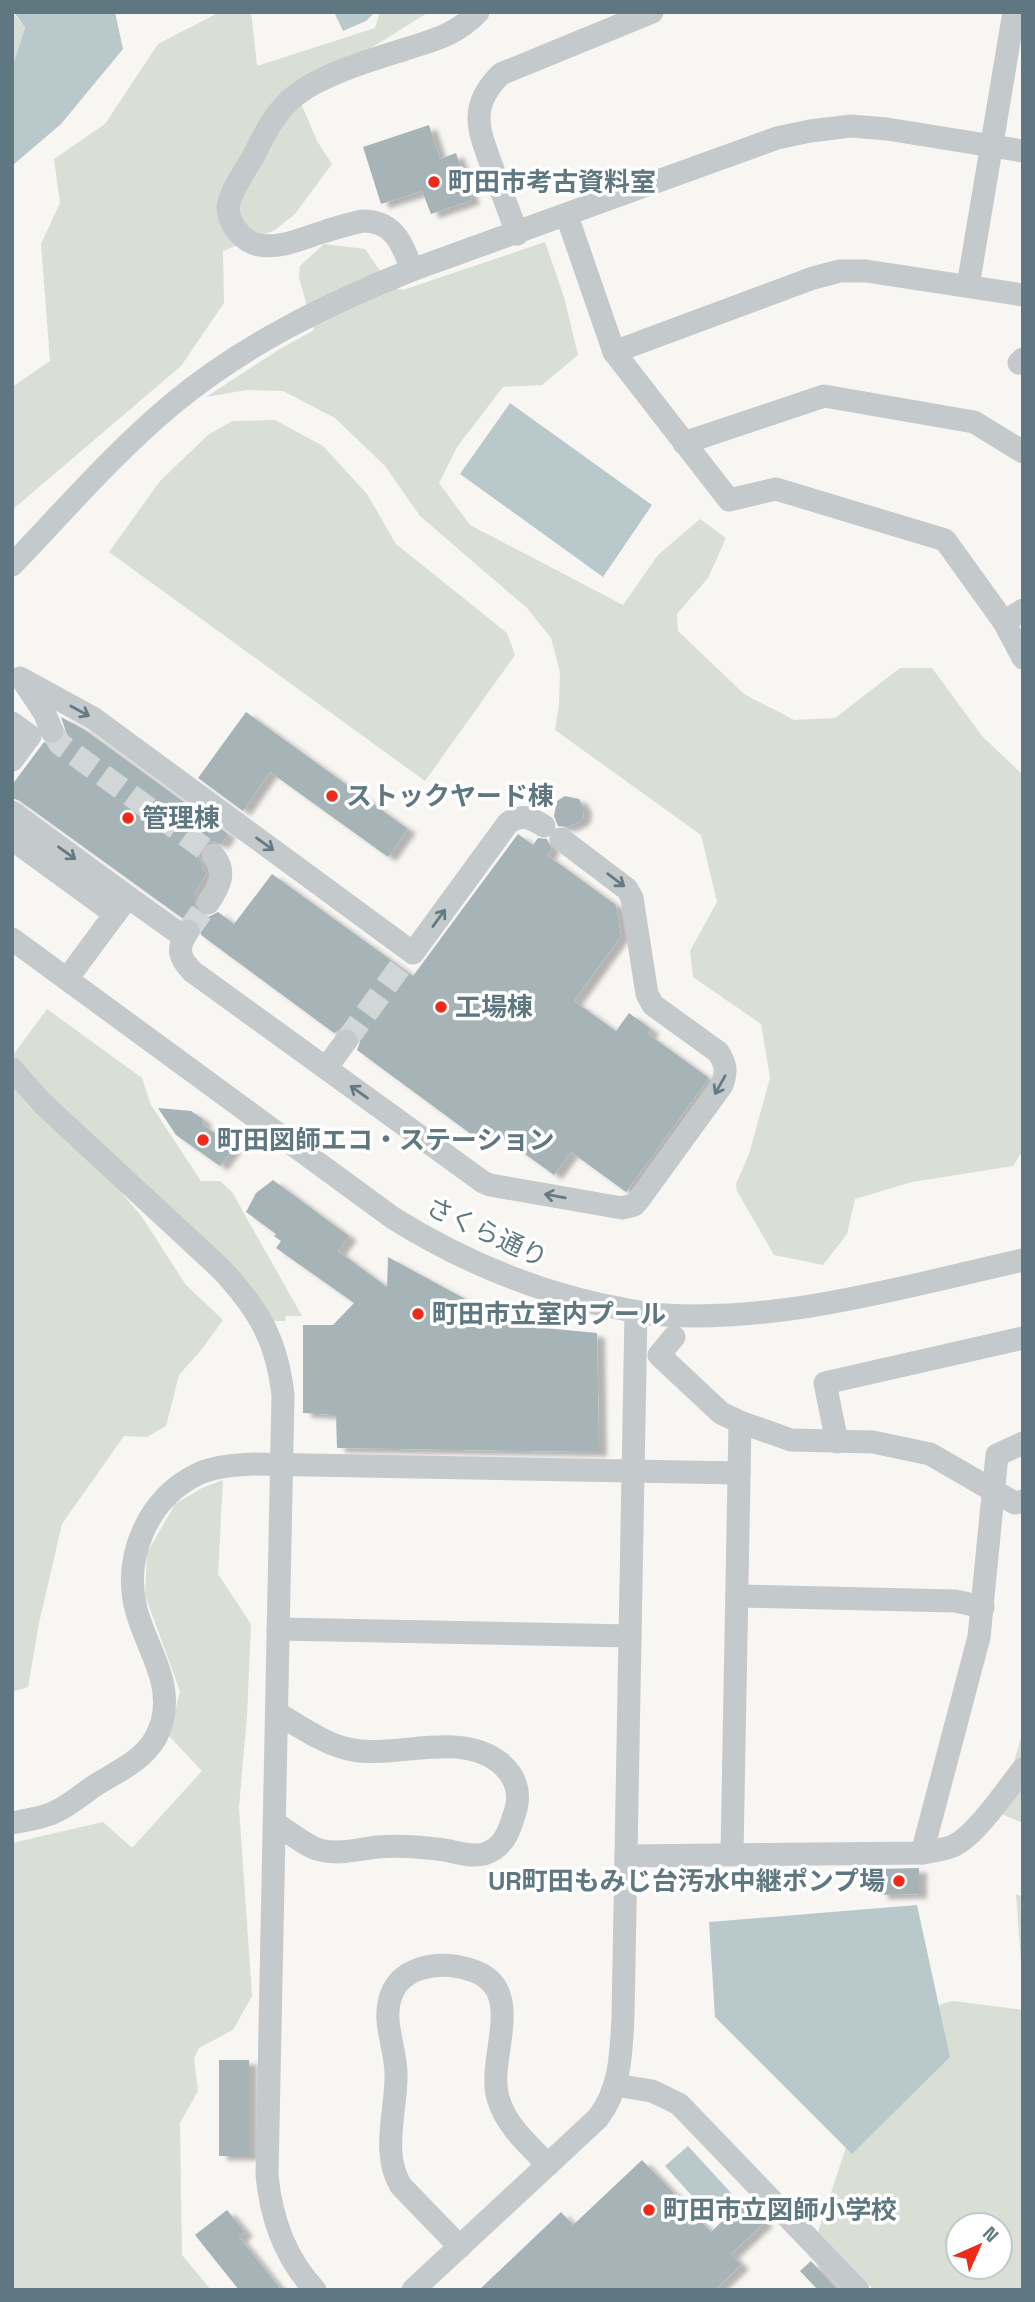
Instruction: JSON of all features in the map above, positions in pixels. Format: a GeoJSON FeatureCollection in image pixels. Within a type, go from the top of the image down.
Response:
{"type":"FeatureCollection","features":[{"type":"Feature","properties":{"kind":"street"},"geometry":{"type":"LineString","coordinates":[[412,270],[396,234],[373,221],[362,221],[287,244],[267,247],[253,244],[239,233],[230,220],[228,206],[271,122],[296,94],[365,63],[450,35],[467,24],[478,12]]}},
{"type":"Feature","properties":{"kind":"street"},"geometry":{"type":"LineString","coordinates":[[517,233],[478,128],[481,101],[489,86],[501,74],[625,17],[652,12]]}},
{"type":"Feature","properties":{"kind":"street"},"geometry":{"type":"LineString","coordinates":[[968,286],[1014,12]]}},
{"type":"Feature","properties":{"kind":"street"},"geometry":{"type":"LineString","coordinates":[[12,565],[125,447],[171,405],[214,373],[274,335],[359,292],[412,270],[777,138],[810,131],[851,126],[887,129],[1023,150]]}},
{"type":"Feature","properties":{"kind":"street"},"geometry":{"type":"LineString","coordinates":[[567,216],[614,352],[729,500],[776,489],[946,540],[1013,616],[1023,658]]}},
{"type":"Feature","properties":{"kind":"street"},"geometry":{"type":"LineString","coordinates":[[614,352],[813,278],[840,271],[866,271],[1023,295]]}},
{"type":"Feature","properties":{"kind":"street"},"geometry":{"type":"LineString","coordinates":[[684,443],[824,396],[977,418],[1023,452]]}},
{"type":"Feature","properties":{"kind":"street"},"geometry":{"type":"LineString","coordinates":[[16,674],[44,712],[52,731]]}},
{"type":"Feature","properties":{"kind":"street"},"geometry":{"type":"LineString","coordinates":[[12,839],[121,905],[186,934],[180,953],[183,962],[193,972],[490,1185],[622,1208],[634,1205],[722,1085],[726,1074],[725,1062],[718,1052],[653,1005],[647,994],[632,898],[627,889],[525,816],[508,823],[407,960],[93,718],[16,674]]}},
{"type":"Feature","properties":{"kind":"street"},"geometry":{"type":"LineString","coordinates":[[12,723],[30,736],[12,760]]}},
{"type":"Feature","properties":{"kind":"street"},"geometry":{"type":"LineString","coordinates":[[12,812],[121,905]]}},
{"type":"Feature","properties":{"kind":"street"},"geometry":{"type":"LineString","coordinates":[[208,902],[220,883],[219,862],[213,855]]}},
{"type":"Feature","properties":{"kind":"street"},"geometry":{"type":"LineString","coordinates":[[67,979],[121,905]]}},
{"type":"Feature","properties":{"kind":"street","name":"さくら通り"},"geometry":{"type":"LineString","coordinates":[[12,939],[393,1218],[474,1263],[543,1289],[636,1312],[744,1314],[783,1310],[1023,1260]]}},
{"type":"Feature","properties":{"kind":"street"},"geometry":{"type":"LineString","coordinates":[[326,1068],[346,1041]]}},
{"type":"Feature","properties":{"kind":"street"},"geometry":{"type":"LineString","coordinates":[[12,1069],[41,1102],[220,1268],[242,1292],[267,1330],[280,1373],[283,1395],[267,2175],[269,2195],[279,2232],[289,2255],[315,2290]]}},
{"type":"Feature","properties":{"kind":"street"},"geometry":{"type":"LineString","coordinates":[[413,2290],[598,2119],[615,2085],[620,2065],[636,1312]]}},
{"type":"Feature","properties":{"kind":"street"},"geometry":{"type":"LineString","coordinates":[[674,1337],[659,1355],[721,1413],[740,1422],[791,1440],[873,1442],[930,1454],[1015,1503],[1023,1502]]}},
{"type":"Feature","properties":{"kind":"street"},"geometry":{"type":"LineString","coordinates":[[837,1442],[825,1383],[1023,1338]]}},
{"type":"Feature","properties":{"kind":"street"},"geometry":{"type":"LineString","coordinates":[[732,1854],[740,1422]]}},
{"type":"Feature","properties":{"kind":"street"},"geometry":{"type":"LineString","coordinates":[[922,1853],[979,1637],[997,1455],[1023,1444]]}},
{"type":"Feature","properties":{"kind":"street"},"geometry":{"type":"LineString","coordinates":[[12,1823],[46,1816],[130,1765],[150,1746],[162,1724],[165,1698],[162,1676],[136,1609],[132,1583],[134,1555],[143,1529],[158,1506],[177,1488],[198,1474],[229,1465],[739,1473]]}},
{"type":"Feature","properties":{"kind":"street"},"geometry":{"type":"LineString","coordinates":[[737,1596],[955,1601],[983,1607]]}},
{"type":"Feature","properties":{"kind":"street"},"geometry":{"type":"LineString","coordinates":[[278,1629],[630,1636]]}},
{"type":"Feature","properties":{"kind":"street"},"geometry":{"type":"LineString","coordinates":[[275,1823],[316,1849],[335,1853],[400,1846],[482,1854],[497,1847],[508,1835],[519,1797],[510,1772],[498,1760],[472,1750],[440,1747],[386,1751],[349,1749],[329,1742],[277,1713]]}},
{"type":"Feature","properties":{"kind":"street"},"geometry":{"type":"LineString","coordinates":[[626,1856],[922,1853],[956,1845],[966,1838],[1023,1769]]}},
{"type":"Feature","properties":{"kind":"street"},"geometry":{"type":"LineString","coordinates":[[460,2247],[401,2186],[394,2175],[391,2160],[396,2076],[388,2020],[389,2003],[394,1989],[412,1970],[427,1965],[451,1966],[483,1975],[492,1984],[500,1997],[503,2012],[502,2037],[494,2081],[497,2097],[505,2117],[517,2134],[548,2165]]}},
{"type":"Feature","properties":{"kind":"street"},"geometry":{"type":"LineString","coordinates":[[615,2085],[652,2091],[679,2104],[859,2290]]}},
{"type":"Feature","properties":{"kind":"shaded area"},"geometry":{"type":"Polygon","coordinates":[[[12,12],[25,28],[12,67],[12,12]]]}},
{"type":"Feature","properties":{"kind":"shaded area"},"geometry":{"type":"Polygon","coordinates":[[[14,12],[115,12],[123,49],[61,124],[13,165],[12,67],[25,28],[14,12]]]}},
{"type":"Feature","properties":{"kind":"shaded area"},"geometry":{"type":"Polygon","coordinates":[[[220,12],[251,12],[257,66],[375,28],[380,12],[429,12],[297,94],[317,141],[332,164],[295,214],[275,230],[223,251],[224,303],[181,366],[12,510],[12,387],[50,361],[41,244],[60,203],[54,159],[105,124],[158,44],[220,12]]]}},
{"type":"Feature","properties":{"kind":"shaded area"},"geometry":{"type":"Polygon","coordinates":[[[334,12],[375,12],[366,21],[343,31],[334,12]]]}},
{"type":"Feature","properties":{"kind":"shaded area"},"geometry":{"type":"Polygon","coordinates":[[[545,242],[564,297],[578,355],[542,385],[503,387],[457,447],[439,483],[470,525],[623,605],[658,555],[700,519],[726,538],[708,578],[677,614],[678,631],[744,694],[794,720],[835,718],[900,668],[932,668],[982,736],[1023,775],[1023,1150],[1013,1166],[912,1182],[855,1199],[847,1234],[823,1265],[774,1255],[737,1191],[736,1184],[749,1154],[770,1078],[761,1024],[693,977],[690,951],[717,902],[701,835],[555,730],[560,672],[551,638],[527,608],[420,516],[385,466],[335,418],[283,391],[247,390],[206,397],[314,330],[299,278],[300,266],[324,244],[365,249],[392,288],[403,290],[545,242]]]}},
{"type":"Feature","properties":{"kind":"shaded area"},"geometry":{"type":"Polygon","coordinates":[[[510,403],[652,505],[603,577],[460,474],[510,403]]]}},
{"type":"Feature","properties":{"kind":"shaded area"},"geometry":{"type":"Polygon","coordinates":[[[275,420],[323,446],[367,494],[396,544],[507,633],[515,655],[425,781],[109,552],[160,481],[208,435],[232,421],[275,420]]]}},
{"type":"Feature","properties":{"kind":"shaded area"},"geometry":{"type":"Polygon","coordinates":[[[47,1009],[142,1078],[151,1105],[201,1181],[220,1181],[232,1192],[302,1316],[286,1316],[285,1321],[273,1321],[49,1096],[13,1055],[47,1009]]]}},
{"type":"Feature","properties":{"kind":"shaded area"},"geometry":{"type":"Polygon","coordinates":[[[12,1086],[32,1110],[94,1160],[142,1217],[186,1285],[223,1320],[179,1375],[166,1426],[147,1437],[124,1436],[62,1524],[39,1623],[28,1687],[12,1692],[12,1086]]]}},
{"type":"Feature","properties":{"kind":"shaded area"},"geometry":{"type":"Polygon","coordinates":[[[223,1480],[218,1574],[251,1624],[239,1807],[252,1996],[233,2030],[199,2048],[194,2058],[198,2091],[180,2123],[182,2255],[211,2290],[12,2290],[12,1843],[103,1822],[132,1848],[202,1771],[169,1736],[180,1691],[145,1595],[147,1553],[175,1504],[202,1488],[223,1480]]]}},
{"type":"Feature","properties":{"kind":"shaded area"},"geometry":{"type":"Polygon","coordinates":[[[1023,1731],[1023,1823],[999,1813],[1023,1731]]]}},
{"type":"Feature","properties":{"kind":"shaded area"},"geometry":{"type":"Polygon","coordinates":[[[1016,1894],[1023,1897],[1023,1991],[1016,1894]]]}},
{"type":"Feature","properties":{"kind":"shaded area"},"geometry":{"type":"Polygon","coordinates":[[[917,1905],[950,2057],[852,2154],[715,2017],[709,1922],[917,1905]]]}},
{"type":"Feature","properties":{"kind":"shaded area"},"geometry":{"type":"Polygon","coordinates":[[[953,2001],[1023,2010],[1023,2290],[874,2290],[818,2232],[851,2132],[896,2016],[953,2001]]]}},
{"type":"Feature","properties":{"kind":"shaded area"},"geometry":{"type":"Polygon","coordinates":[[[688,2146],[733,2195],[710,2216],[665,2166],[688,2146]]]}},
{"type":"Feature","properties":{"kind":"building"},"geometry":{"type":"Polygon","coordinates":[[[429,125],[440,159],[456,153],[472,200],[431,214],[422,191],[381,204],[363,147],[429,125]]]}},
{"type":"Feature","properties":{"kind":"building","name":"ストックヤード棟"},"geometry":{"type":"Polygon","coordinates":[[[246,712],[408,829],[388,857],[270,772],[243,811],[198,778],[246,712]]]}},
{"type":"Feature","properties":{"kind":"building","name":"工場棟"},"geometry":{"type":"Polygon","coordinates":[[[61,717],[85,730],[228,834],[221,844],[211,841],[204,844],[200,850],[199,857],[204,866],[202,868],[207,873],[194,894],[195,908],[200,914],[208,917],[218,912],[234,924],[272,874],[413,976],[518,834],[533,845],[538,838],[547,839],[552,849],[547,855],[616,905],[621,936],[574,1001],[616,1031],[629,1013],[651,1029],[648,1034],[709,1078],[626,1192],[571,1152],[554,1175],[488,1127],[479,1140],[357,1050],[360,1042],[355,1030],[347,1027],[334,1033],[201,935],[196,919],[182,918],[20,801],[12,798],[12,785],[44,742],[57,744],[63,739],[66,732],[61,717]]]}},
{"type":"Feature","properties":{"kind":"building"},"geometry":{"type":"Polygon","coordinates":[[[565,796],[579,799],[584,808],[583,818],[568,827],[558,826],[554,816],[557,801],[565,796]]]}},
{"type":"Feature","properties":{"kind":"building"},"geometry":{"type":"Polygon","coordinates":[[[158,1108],[191,1111],[204,1120],[202,1124],[234,1147],[220,1166],[176,1135],[158,1108]]]}},
{"type":"Feature","properties":{"kind":"building","name":"町田市立室内プール"},"geometry":{"type":"Polygon","coordinates":[[[273,1180],[349,1236],[338,1251],[387,1287],[388,1257],[513,1325],[597,1333],[599,1452],[337,1448],[336,1415],[303,1413],[303,1325],[333,1325],[354,1303],[276,1248],[281,1241],[274,1236],[276,1234],[246,1212],[256,1193],[273,1180]]]}},
{"type":"Feature","properties":{"kind":"building","name":"UR町田もみじ台汚水中継ポンプ場"},"geometry":{"type":"Polygon","coordinates":[[[919,1868],[919,1894],[880,1895],[879,1869],[919,1868]]]}},
{"type":"Feature","properties":{"kind":"building"},"geometry":{"type":"Polygon","coordinates":[[[219,2060],[249,2060],[249,2156],[219,2156],[219,2060]]]}},
{"type":"Feature","properties":{"kind":"building"},"geometry":{"type":"Polygon","coordinates":[[[642,2160],[711,2232],[744,2200],[765,2222],[731,2254],[741,2265],[715,2290],[479,2290],[561,2212],[573,2225],[642,2160]]]}},
{"type":"Feature","properties":{"kind":"building"},"geometry":{"type":"Polygon","coordinates":[[[227,2210],[245,2232],[239,2237],[281,2290],[239,2290],[195,2235],[227,2210]]]}},
{"type":"Feature","properties":{"kind":"building"},"geometry":{"type":"Polygon","coordinates":[[[811,2261],[838,2290],[818,2290],[800,2271],[811,2261]]]}},
{"type":"Feature","properties":{"kind":"tunnel"},"geometry":{"type":"LineString","coordinates":[[52,731],[60,744],[213,855]]}},
{"type":"Feature","properties":{"kind":"tunnel"},"geometry":{"type":"LineString","coordinates":[[188,931],[208,903]]}},
{"type":"Feature","properties":{"kind":"tunnel"},"geometry":{"type":"LineString","coordinates":[[346,1041],[400,967]]}},
{"type":"Feature","properties":{"kind":"place","name":"町田市考古資料室"},"geometry":{"type":"Point","coordinates":[434,182]}},
{"type":"Feature","properties":{"kind":"place","name":"ストックヤード棟"},"geometry":{"type":"Point","coordinates":[332,796]}},
{"type":"Feature","properties":{"kind":"place","name":"管理棟"},"geometry":{"type":"Point","coordinates":[128,818]}},
{"type":"Feature","properties":{"kind":"place","name":"工場棟"},"geometry":{"type":"Point","coordinates":[441,1007]}},
{"type":"Feature","properties":{"kind":"place","name":"町田図師エコ・ステーション"},"geometry":{"type":"Point","coordinates":[203,1140]}},
{"type":"Feature","properties":{"kind":"place","name":"町田市立室内プール"},"geometry":{"type":"Point","coordinates":[418,1314]}},
{"type":"Feature","properties":{"kind":"place","name":"UR町田もみじ台汚水中継ポンプ場"},"geometry":{"type":"Point","coordinates":[899,1881]}},
{"type":"Feature","properties":{"kind":"place","name":"町田市立図師小学校"},"geometry":{"type":"Point","coordinates":[649,2210]}}]}
